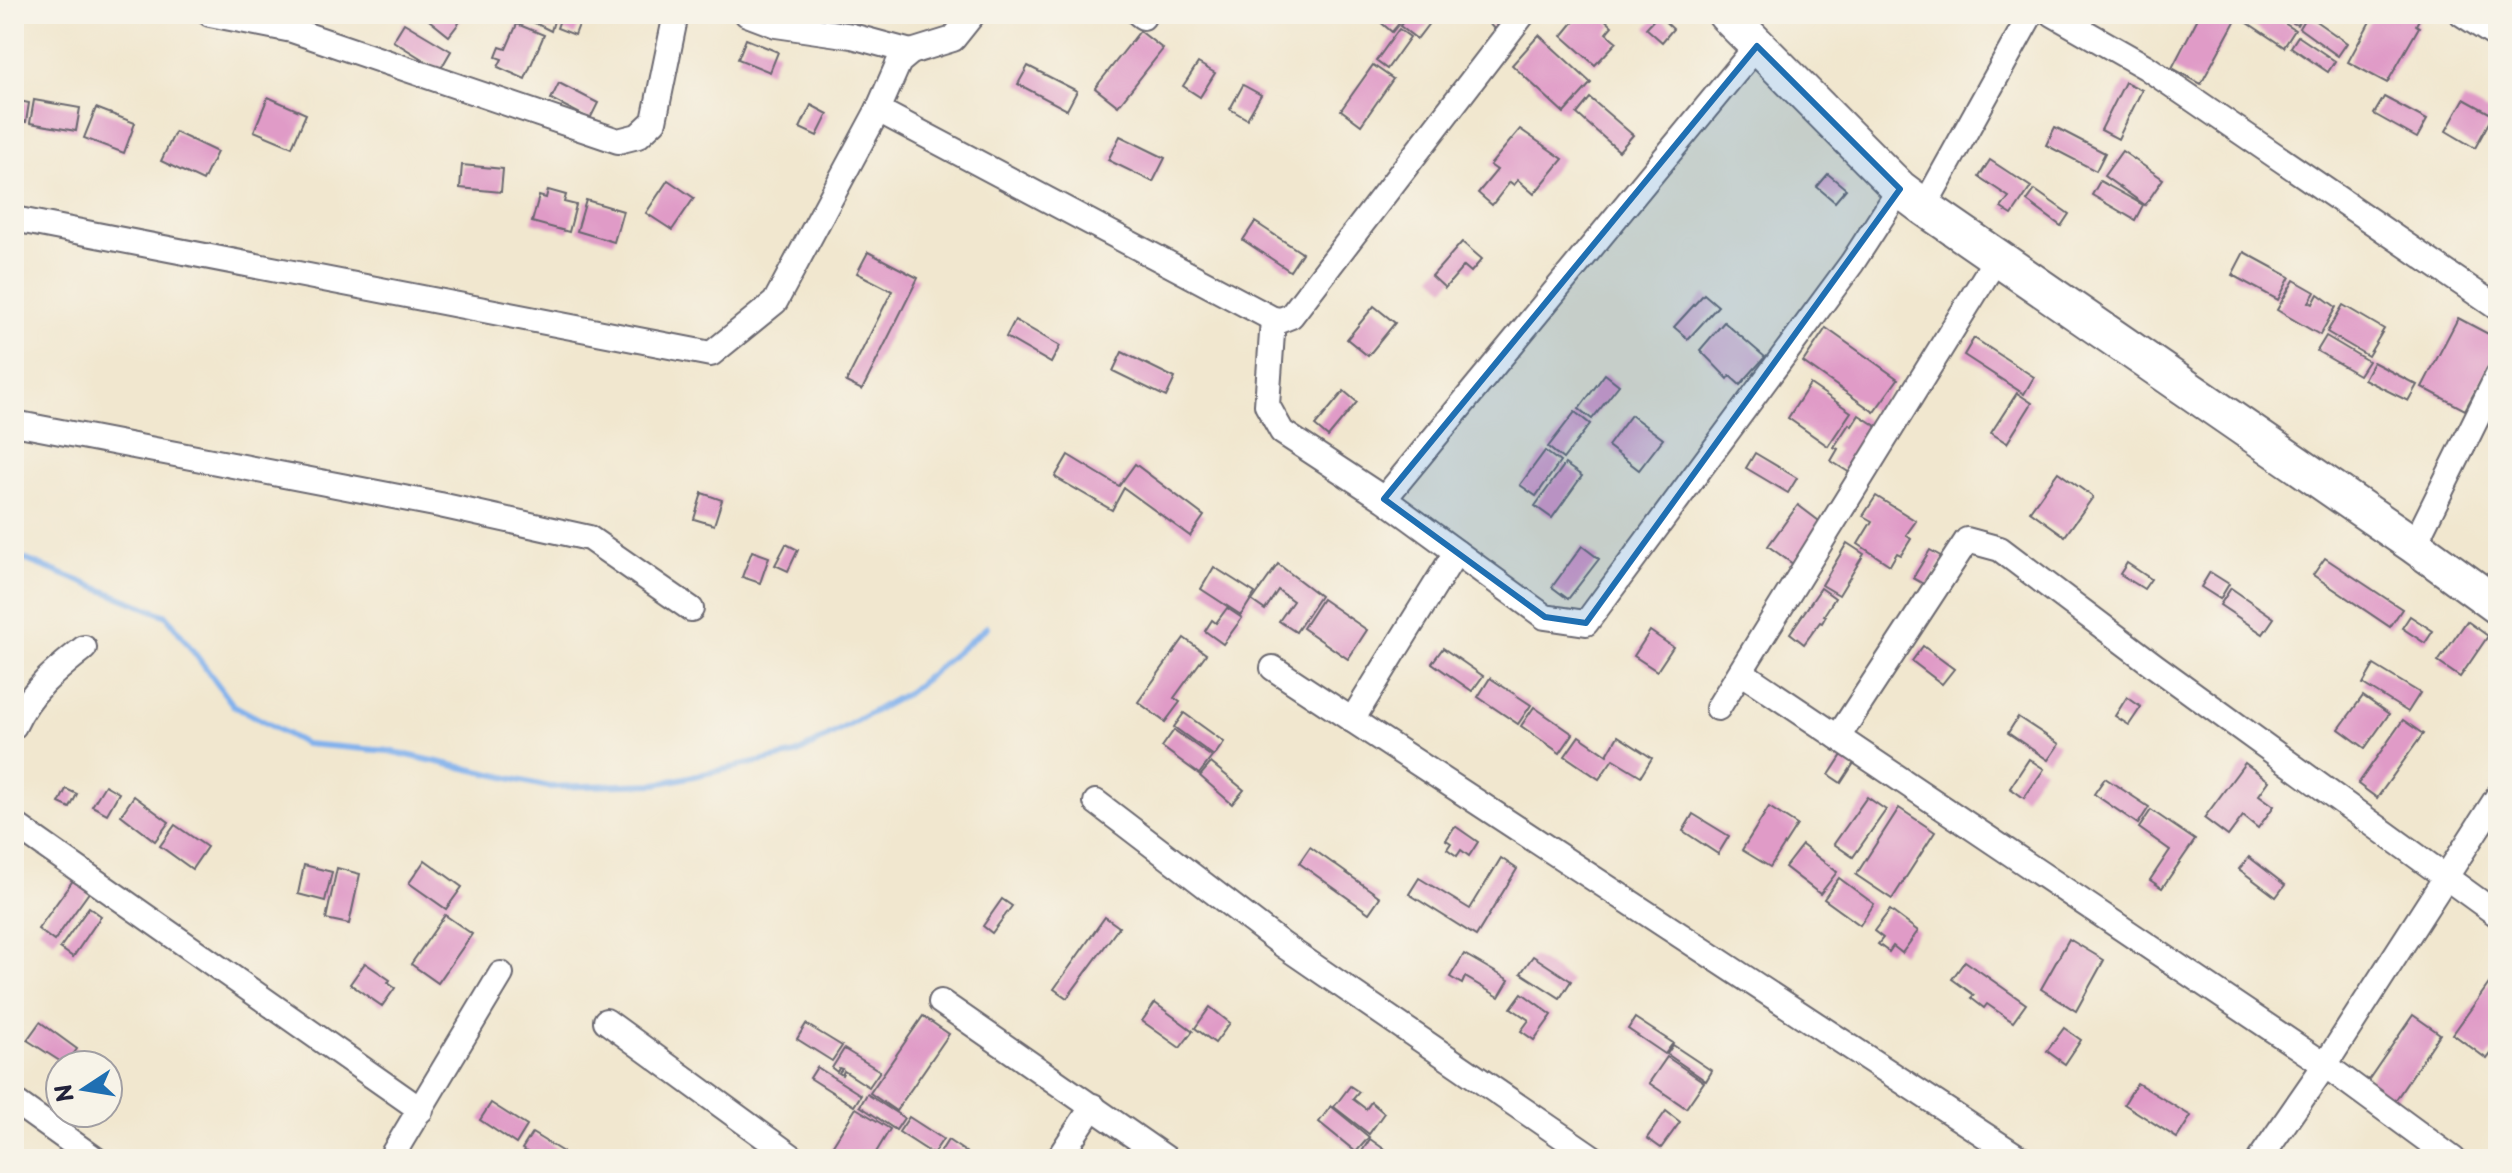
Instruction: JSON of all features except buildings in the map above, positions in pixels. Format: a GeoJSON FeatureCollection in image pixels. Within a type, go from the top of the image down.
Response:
{"type":"FeatureCollection","features":[{"type":"Feature","properties":{"kind":"main road"},"geometry":{"type":"LineString","coordinates":[[1726,14],[1912,198],[2498,606]]}},
{"type":"Feature","properties":{"kind":"street"},"geometry":{"type":"LineString","coordinates":[[210,14],[292,30],[618,141],[638,136],[654,121],[676,14]]}},
{"type":"Feature","properties":{"kind":"street"},"geometry":{"type":"LineString","coordinates":[[747,14],[776,25],[852,36],[911,52]]}},
{"type":"Feature","properties":{"kind":"street"},"geometry":{"type":"LineString","coordinates":[[14,219],[711,354],[775,302],[878,110],[899,62],[911,52],[953,39],[973,14]]}},
{"type":"Feature","properties":{"kind":"street"},"geometry":{"type":"LineString","coordinates":[[878,110],[1273,319],[1281,320],[1291,316],[1523,14]]}},
{"type":"Feature","properties":{"kind":"street"},"geometry":{"type":"LineString","coordinates":[[1273,319],[1267,405],[1282,432],[1384,499],[1545,617],[1586,623],[1852,263],[1912,198],[2031,14]]}},
{"type":"Feature","properties":{"kind":"street"},"geometry":{"type":"LineString","coordinates":[[2053,14],[2146,67],[2498,308]]}},
{"type":"Feature","properties":{"kind":"street"},"geometry":{"type":"LineString","coordinates":[[2462,14],[2498,37]]}},
{"type":"Feature","properties":{"kind":"street"},"geometry":{"type":"LineString","coordinates":[[1384,499],[1757,46]]}},
{"type":"Feature","properties":{"kind":"street"},"geometry":{"type":"LineString","coordinates":[[1718,708],[1996,259]]}},
{"type":"Feature","properties":{"kind":"street"},"geometry":{"type":"LineString","coordinates":[[2414,545],[2498,375]]}},
{"type":"Feature","properties":{"kind":"street"},"geometry":{"type":"LineString","coordinates":[[14,423],[440,505],[589,538],[691,609]]}},
{"type":"Feature","properties":{"kind":"street"},"geometry":{"type":"LineString","coordinates":[[1838,737],[1967,540],[2000,549],[2155,666],[2498,915]]}},
{"type":"Feature","properties":{"kind":"street"},"geometry":{"type":"LineString","coordinates":[[1352,720],[1456,552]]}},
{"type":"Feature","properties":{"kind":"street"},"geometry":{"type":"LineString","coordinates":[[14,726],[43,680],[84,648]]}},
{"type":"Feature","properties":{"kind":"street"},"geometry":{"type":"LineString","coordinates":[[1273,668],[2021,1159]]}},
{"type":"Feature","properties":{"kind":"street"},"geometry":{"type":"LineString","coordinates":[[1741,672],[2325,1065],[2453,1159]]}},
{"type":"Feature","properties":{"kind":"street"},"geometry":{"type":"LineString","coordinates":[[2260,1159],[2325,1065],[2498,796]]}},
{"type":"Feature","properties":{"kind":"street"},"geometry":{"type":"LineString","coordinates":[[1096,802],[1283,945],[1595,1159]]}},
{"type":"Feature","properties":{"kind":"street"},"geometry":{"type":"LineString","coordinates":[[14,824],[421,1110]]}},
{"type":"Feature","properties":{"kind":"street"},"geometry":{"type":"LineString","coordinates":[[390,1159],[501,974]]}},
{"type":"Feature","properties":{"kind":"street"},"geometry":{"type":"LineString","coordinates":[[941,1002],[1167,1159]]}},
{"type":"Feature","properties":{"kind":"street"},"geometry":{"type":"LineString","coordinates":[[606,1021],[795,1159]]}},
{"type":"Feature","properties":{"kind":"street"},"geometry":{"type":"LineString","coordinates":[[14,1101],[95,1159]]}},
{"type":"Feature","properties":{"kind":"street"},"geometry":{"type":"LineString","coordinates":[[1058,1159],[1093,1106]]}},
{"type":"Feature","properties":{"kind":"highlighted area"},"geometry":{"type":"Polygon","coordinates":[[[1757,46],[1900,189],[1586,623],[1545,617],[1384,499],[1757,46]]]}},
{"type":"Feature","properties":{"kind":"waterway"},"geometry":{"type":"LineString","coordinates":[[14,555],[167,616],[233,705],[305,744],[389,751],[549,787],[656,784],[796,754],[909,692],[987,627]]}}]}
